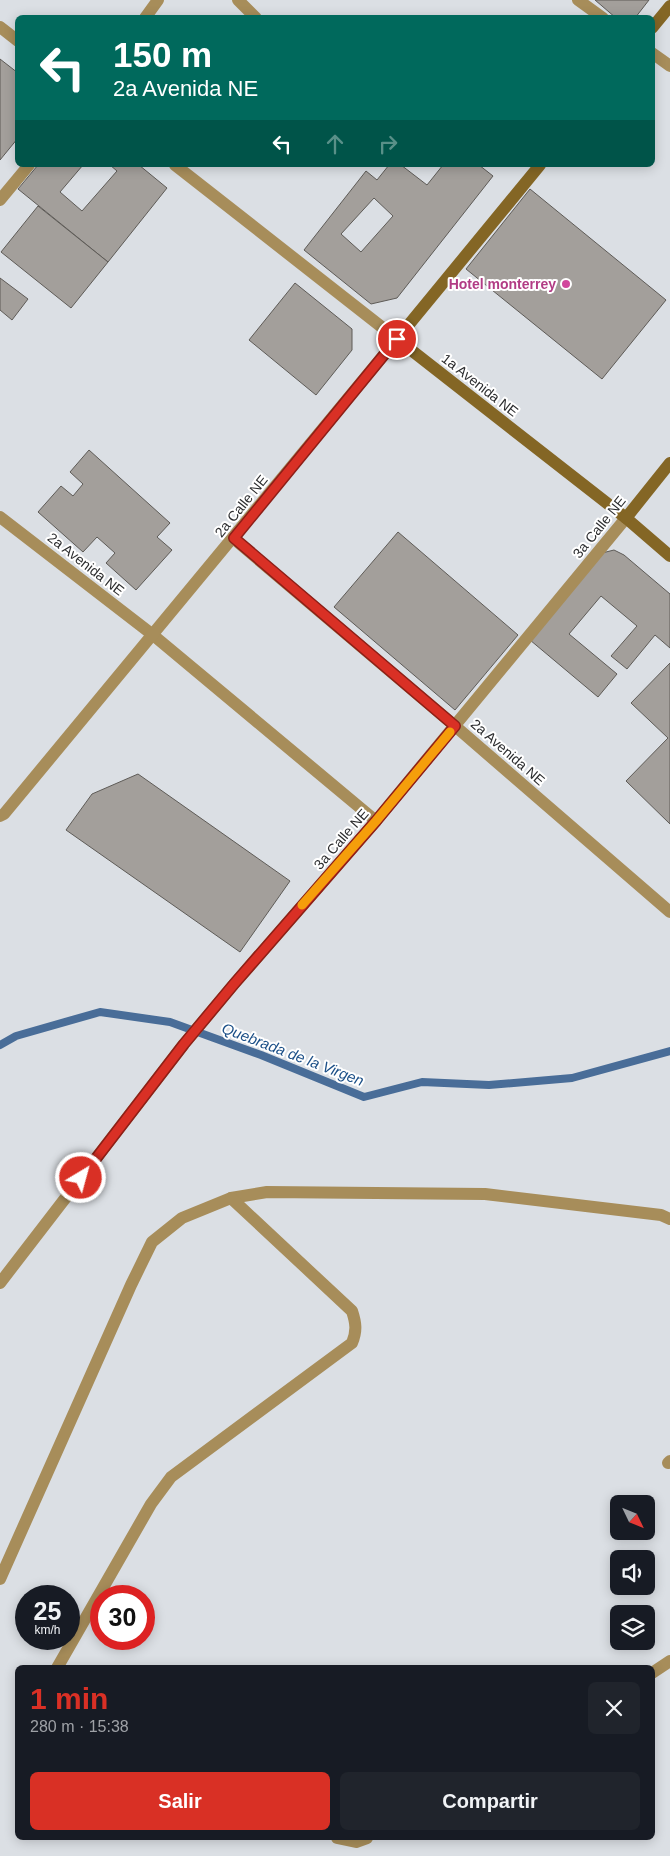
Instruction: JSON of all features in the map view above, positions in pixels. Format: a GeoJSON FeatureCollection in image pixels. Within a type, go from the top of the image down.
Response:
{"type":"FeatureCollection","features":[{"type":"Feature","properties":{"kind":"main road"},"geometry":{"type":"LineString","coordinates":[[655,24],[670,6]]}},
{"type":"Feature","properties":{"kind":"main road","name":"2a Calle NE"},"geometry":{"type":"LineString","coordinates":[[397,339],[538,167]]}},
{"type":"Feature","properties":{"kind":"main road","name":"1a Avenida NE"},"geometry":{"type":"LineString","coordinates":[[397,339],[626,518],[670,556]]}},
{"type":"Feature","properties":{"kind":"main road","name":"3a Calle NE"},"geometry":{"type":"LineString","coordinates":[[626,518],[670,463]]}},
{"type":"Feature","properties":{"kind":"street"},"geometry":{"type":"LineString","coordinates":[[146,15],[158,0]]}},
{"type":"Feature","properties":{"kind":"street"},"geometry":{"type":"LineString","coordinates":[[238,0],[253,15]]}},
{"type":"Feature","properties":{"kind":"street"},"geometry":{"type":"LineString","coordinates":[[578,0],[599,15]]}},
{"type":"Feature","properties":{"kind":"street"},"geometry":{"type":"LineString","coordinates":[[0,27],[15,39]]}},
{"type":"Feature","properties":{"kind":"street"},"geometry":{"type":"LineString","coordinates":[[655,55],[670,66]]}},
{"type":"Feature","properties":{"kind":"street"},"geometry":{"type":"LineString","coordinates":[[0,200],[26,167]]}},
{"type":"Feature","properties":{"kind":"street","name":"1a Avenida NE"},"geometry":{"type":"LineString","coordinates":[[178,167],[397,339]]}},
{"type":"Feature","properties":{"kind":"street","name":"2a Calle NE"},"geometry":{"type":"LineString","coordinates":[[0,816],[234,538],[397,339]]}},
{"type":"Feature","properties":{"kind":"street","name":"2a Avenida NE"},"geometry":{"type":"LineString","coordinates":[[0,517],[153,635],[376,821]]}},
{"type":"Feature","properties":{"kind":"street","name":"3a Calle NE"},"geometry":{"type":"LineString","coordinates":[[0,1283],[184,1044],[376,821],[626,518]]}},
{"type":"Feature","properties":{"kind":"street","name":"2a Avenida NE"},"geometry":{"type":"LineString","coordinates":[[234,538],[649,892],[670,912]]}},
{"type":"Feature","properties":{"kind":"street"},"geometry":{"type":"LineString","coordinates":[[0,1579],[152,1242],[182,1218],[231,1198],[267,1192],[485,1194],[661,1214],[670,1219]]}},
{"type":"Feature","properties":{"kind":"street"},"geometry":{"type":"LineString","coordinates":[[59,1665],[151,1504],[171,1477],[352,1343],[356,1333],[352,1311],[231,1198]]}},
{"type":"Feature","properties":{"kind":"street"},"geometry":{"type":"LineString","coordinates":[[655,1670],[670,1661]]}},
{"type":"Feature","properties":{"kind":"street"},"geometry":{"type":"LineString","coordinates":[[346,1840],[356,1842],[362,1840]]}},
{"type":"Feature","properties":{"kind":"building"},"geometry":{"type":"Polygon","coordinates":[[[595,0],[649,0],[637,15],[612,15],[595,0]]]}},
{"type":"Feature","properties":{"kind":"building"},"geometry":{"type":"Polygon","coordinates":[[[0,59],[15,71],[15,142],[0,160],[0,59]]]}},
{"type":"Feature","properties":{"kind":"building"},"geometry":{"type":"Polygon","coordinates":[[[36,167],[81,167],[60,192],[82,211],[117,171],[112,167],[141,167],[167,188],[108,262],[18,189],[36,167]]]}},
{"type":"Feature","properties":{"kind":"building"},"geometry":{"type":"Polygon","coordinates":[[[387,167],[404,167],[427,185],[441,167],[482,167],[493,176],[397,298],[371,304],[304,250],[366,171],[377,180],[387,167]],[[374,198],[341,234],[361,252],[393,216],[374,198]]]}},
{"type":"Feature","properties":{"kind":"building","name":"Hotel monterrey"},"geometry":{"type":"Polygon","coordinates":[[[530,189],[666,300],[602,379],[466,269],[530,189]]]}},
{"type":"Feature","properties":{"kind":"building"},"geometry":{"type":"Polygon","coordinates":[[[38,206],[108,262],[71,308],[1,252],[38,206]]]}},
{"type":"Feature","properties":{"kind":"building"},"geometry":{"type":"Polygon","coordinates":[[[0,278],[28,299],[12,320],[0,310],[0,278]]]}},
{"type":"Feature","properties":{"kind":"building"},"geometry":{"type":"Polygon","coordinates":[[[295,283],[352,329],[352,350],[316,395],[249,340],[295,283]]]}},
{"type":"Feature","properties":{"kind":"building"},"geometry":{"type":"Polygon","coordinates":[[[89,450],[170,523],[157,537],[172,550],[136,590],[106,563],[115,553],[97,537],[83,552],[38,512],[61,486],[73,496],[83,484],[70,472],[89,450]]]}},
{"type":"Feature","properties":{"kind":"building"},"geometry":{"type":"Polygon","coordinates":[[[398,532],[518,635],[455,710],[334,607],[398,532]]]}},
{"type":"Feature","properties":{"kind":"building"},"geometry":{"type":"Polygon","coordinates":[[[614,550],[624,555],[670,594],[670,648],[655,635],[627,669],[611,656],[637,626],[601,596],[569,634],[617,674],[598,697],[530,640],[602,553],[614,550]]]}},
{"type":"Feature","properties":{"kind":"building"},"geometry":{"type":"Polygon","coordinates":[[[670,663],[670,824],[626,781],[668,738],[631,703],[670,663]]]}},
{"type":"Feature","properties":{"kind":"building"},"geometry":{"type":"Polygon","coordinates":[[[138,774],[290,881],[240,952],[66,830],[92,794],[138,774]]]}},
{"type":"Feature","properties":{"kind":"waterway","name":"Quebrada de la Virgen"},"geometry":{"type":"LineString","coordinates":[[0,1045],[16,1036],[100,1012],[170,1022],[261,1055],[364,1097],[422,1082],[489,1085],[572,1078],[670,1051]]}},
{"type":"Feature","properties":{"kind":"slow traffic"},"geometry":{"type":"LineString","coordinates":[[302,905],[376,821],[450,732]]}},
{"type":"Feature","properties":{"kind":"place","name":"Hotel monterrey"},"geometry":{"type":"Point","coordinates":[566,284]}},
{"type":"Feature","properties":{"kind":"route"},"geometry":{"type":"LineString","coordinates":[[81,1178],[184,1044],[455,726],[234,538],[397,339]]}}]}
